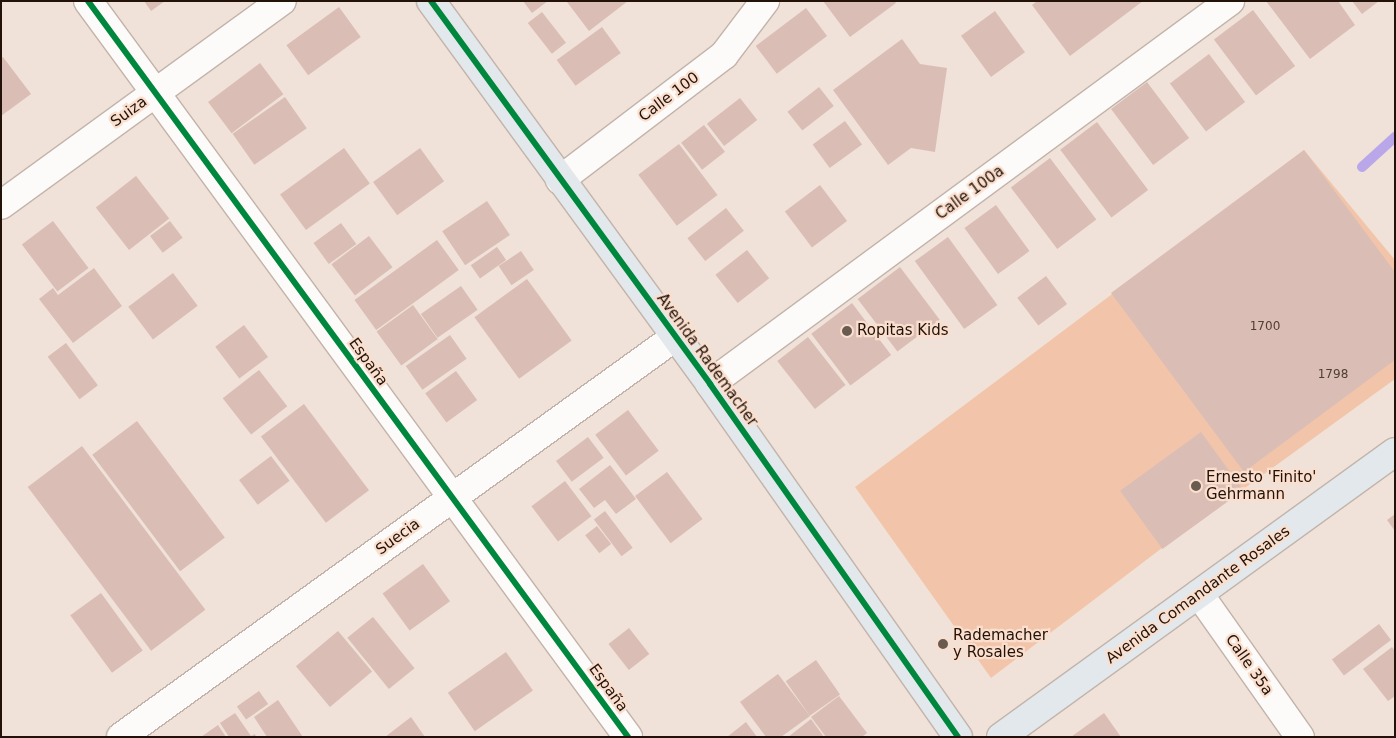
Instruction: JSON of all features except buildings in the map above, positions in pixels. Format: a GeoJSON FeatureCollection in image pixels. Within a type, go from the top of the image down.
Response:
{"type":"FeatureCollection","features":[{"type":"Feature","properties":{"kind":"main road","name":"Avenida Rademacher"},"geometry":{"type":"LineString","coordinates":[[430,1],[710,384],[958,737]]}},
{"type":"Feature","properties":{"kind":"main road","name":"Avenida Comandante Rosales"},"geometry":{"type":"LineString","coordinates":[[1001,737],[1395,452]]}},
{"type":"Feature","properties":{"kind":"street","name":"España"},"geometry":{"type":"LineString","coordinates":[[88,1],[628,737]]}},
{"type":"Feature","properties":{"kind":"street","name":"Suiza"},"geometry":{"type":"LineString","coordinates":[[1,204],[282,1]]}},
{"type":"Feature","properties":{"kind":"street","name":"Calle 100"},"geometry":{"type":"LineString","coordinates":[[560,180],[724,55],[765,1]]}},
{"type":"Feature","properties":{"kind":"street","name":"Calle 100a"},"geometry":{"type":"LineString","coordinates":[[710,384],[1230,1]]}},
{"type":"Feature","properties":{"kind":"street","name":"Suecia"},"geometry":{"type":"LineString","coordinates":[[121,737],[675,336]]}},
{"type":"Feature","properties":{"kind":"street","name":"Calle 35a"},"geometry":{"type":"LineString","coordinates":[[1199,594],[1300,737]]}},
{"type":"Feature","properties":{"kind":"shaded area"},"geometry":{"type":"Polygon","coordinates":[[[1304,150],[1395,260],[1395,379],[1162,548],[991,678],[855,487],[1304,150]]]}},
{"type":"Feature","properties":{"kind":"waterway"},"geometry":{"type":"LineString","coordinates":[[1362,167],[1395,137]]}},
{"type":"Feature","properties":{"kind":"cycle path"},"geometry":{"type":"LineString","coordinates":[[88,1],[628,737]]}},
{"type":"Feature","properties":{"kind":"cycle path"},"geometry":{"type":"LineString","coordinates":[[431,1],[710,384],[958,737]]}},
{"type":"Feature","properties":{"kind":"place","name":"Ropitas Kids"},"geometry":{"type":"Point","coordinates":[847,331]}},
{"type":"Feature","properties":{"kind":"place","name":"Ernesto 'Finito' Gehrmann"},"geometry":{"type":"Point","coordinates":[1196,486]}},
{"type":"Feature","properties":{"kind":"place","name":"Rademacher y Rosales"},"geometry":{"type":"Point","coordinates":[943,644]}}]}
